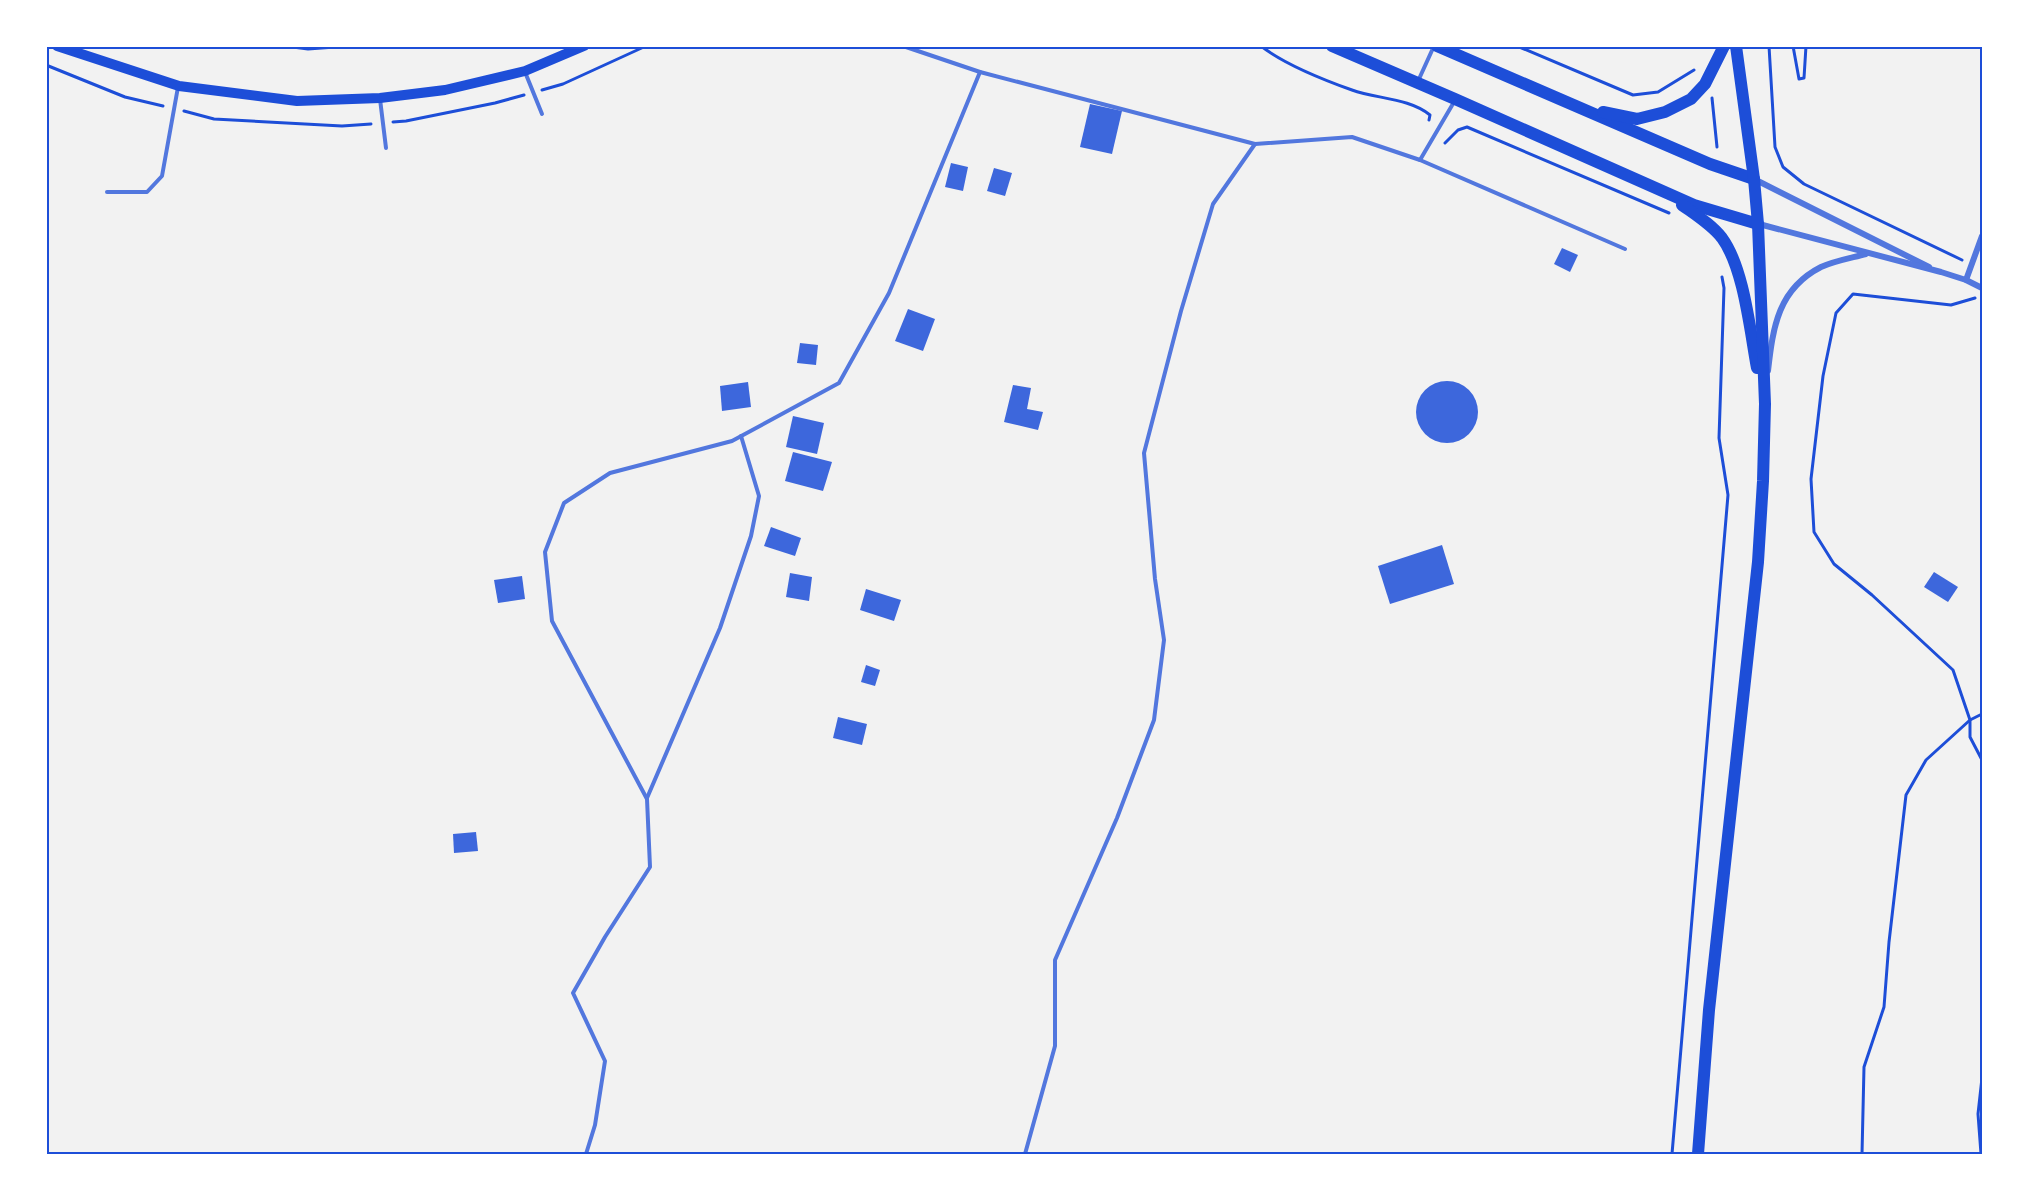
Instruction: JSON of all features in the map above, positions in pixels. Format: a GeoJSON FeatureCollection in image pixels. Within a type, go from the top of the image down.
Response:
{"type":"FeatureCollection","features":[{"type":"Feature","properties":{"kind":"main road"},"geometry":{"type":"LineString","coordinates":[[57,46],[179,86],[297,101],[380,98],[445,90],[525,71],[584,46]]}},
{"type":"Feature","properties":{"kind":"main road"},"geometry":{"type":"LineString","coordinates":[[1332,46],[1665,192],[1716,213],[1758,224]]}},
{"type":"Feature","properties":{"kind":"main road"},"geometry":{"type":"LineString","coordinates":[[1435,46],[1710,164],[1754,179]]}},
{"type":"Feature","properties":{"kind":"main road"},"geometry":{"type":"LineString","coordinates":[[1576,106],[1637,119],[1665,112],[1691,99],[1705,84],[1724,46]]}},
{"type":"Feature","properties":{"kind":"main road"},"geometry":{"type":"LineString","coordinates":[[1698,1155],[1709,1010],[1758,562],[1765,404],[1758,224],[1736,46]]}},
{"type":"Feature","properties":{"kind":"main road"},"geometry":{"type":"LineString","coordinates":[[1665,192],[1703,220],[1722,238],[1735,262],[1765,404]]}},
{"type":"Feature","properties":{"kind":"street"},"geometry":{"type":"LineString","coordinates":[[1754,179],[1941,272]]}},
{"type":"Feature","properties":{"kind":"street"},"geometry":{"type":"LineString","coordinates":[[1758,224],[1941,272],[1983,288]]}},
{"type":"Feature","properties":{"kind":"street"},"geometry":{"type":"LineString","coordinates":[[1966,280],[1983,236]]}},
{"type":"Feature","properties":{"kind":"street"},"geometry":{"type":"LineString","coordinates":[[1765,404],[1773,329],[1788,295],[1804,277],[1823,266],[1866,254]]}},
{"type":"Feature","properties":{"kind":"lane"},"geometry":{"type":"LineString","coordinates":[[903,46],[980,72],[1255,144],[1352,137],[1420,160],[1625,249]]}},
{"type":"Feature","properties":{"kind":"lane"},"geometry":{"type":"LineString","coordinates":[[1417,83],[1435,46]]}},
{"type":"Feature","properties":{"kind":"lane"},"geometry":{"type":"LineString","coordinates":[[525,71],[542,114]]}},
{"type":"Feature","properties":{"kind":"lane"},"geometry":{"type":"LineString","coordinates":[[586,1155],[595,1125],[605,1061],[573,993],[605,937],[650,867],[646,799],[552,621],[545,552],[564,503],[610,473],[732,441],[839,383],[889,293],[980,72]]}},
{"type":"Feature","properties":{"kind":"lane"},"geometry":{"type":"LineString","coordinates":[[107,192],[147,192],[162,176],[179,86]]}},
{"type":"Feature","properties":{"kind":"lane"},"geometry":{"type":"LineString","coordinates":[[380,98],[386,148]]}},
{"type":"Feature","properties":{"kind":"lane"},"geometry":{"type":"LineString","coordinates":[[1420,160],[1455,99]]}},
{"type":"Feature","properties":{"kind":"lane"},"geometry":{"type":"LineString","coordinates":[[1024,1155],[1055,1046],[1055,960],[1117,818],[1154,720],[1164,640],[1155,579],[1144,453],[1181,311],[1213,204],[1255,144]]}},
{"type":"Feature","properties":{"kind":"lane"},"geometry":{"type":"LineString","coordinates":[[646,799],[720,628],[751,536],[759,496],[741,436]]}},
{"type":"Feature","properties":{"kind":"path"},"geometry":{"type":"LineString","coordinates":[[285,46],[308,49],[349,46]]}},
{"type":"Feature","properties":{"kind":"path"},"geometry":{"type":"LineString","coordinates":[[1261,46],[1275,57],[1353,90],[1421,108],[1431,115],[1428,124]]}},
{"type":"Feature","properties":{"kind":"path"},"geometry":{"type":"LineString","coordinates":[[1517,46],[1633,95],[1658,92],[1693,72],[1698,62]]}},
{"type":"Feature","properties":{"kind":"path"},"geometry":{"type":"LineString","coordinates":[[1769,46],[1775,147],[1783,167],[1804,184],[1972,265]]}},
{"type":"Feature","properties":{"kind":"path"},"geometry":{"type":"LineString","coordinates":[[1793,46],[1799,79],[1804,78],[1806,46]]}},
{"type":"Feature","properties":{"kind":"path"},"geometry":{"type":"LineString","coordinates":[[1712,98],[1717,147]]}},
{"type":"Feature","properties":{"kind":"path"},"geometry":{"type":"LineString","coordinates":[[1445,143],[1458,130],[1467,127],[1678,217]]}},
{"type":"Feature","properties":{"kind":"path"},"geometry":{"type":"LineString","coordinates":[[1672,1155],[1728,495],[1719,438],[1724,288],[1721,268]]}},
{"type":"Feature","properties":{"kind":"path"},"geometry":{"type":"LineString","coordinates":[[1983,296],[1951,305],[1853,294],[1836,313],[1823,376],[1811,479],[1814,532],[1834,564],[1953,670],[1970,720],[1970,737],[1983,760]]}},
{"type":"Feature","properties":{"kind":"path"},"geometry":{"type":"LineString","coordinates":[[1862,1155],[1864,1067],[1884,1007],[1906,795],[1926,760],[1970,720],[1983,714]]}},
{"type":"Feature","properties":{"kind":"path"},"geometry":{"type":"LineString","coordinates":[[1981,1155],[1978,1114],[1983,1078]]}},
{"type":"Feature","properties":{"kind":"building"},"geometry":{"type":"Polygon","coordinates":[[[1090,104],[1122,111],[1112,154],[1080,147],[1090,104]]]}},
{"type":"Feature","properties":{"kind":"building"},"geometry":{"type":"Polygon","coordinates":[[[951,163],[968,167],[963,191],[945,187],[951,163]]]}},
{"type":"Feature","properties":{"kind":"building"},"geometry":{"type":"Polygon","coordinates":[[[994,168],[1012,173],[1005,196],[987,191],[994,168]]]}},
{"type":"Feature","properties":{"kind":"building"},"geometry":{"type":"Polygon","coordinates":[[[1562,248],[1578,255],[1570,272],[1554,264],[1562,248]]]}},
{"type":"Feature","properties":{"kind":"building"},"geometry":{"type":"Polygon","coordinates":[[[908,309],[935,319],[923,351],[895,341],[908,309]]]}},
{"type":"Feature","properties":{"kind":"building"},"geometry":{"type":"Polygon","coordinates":[[[800,343],[818,345],[816,365],[797,363],[800,343]]]}},
{"type":"Feature","properties":{"kind":"building"},"geometry":{"type":"Polygon","coordinates":[[[1441,381],[1453,381],[1465,386],[1473,394],[1478,412],[1473,430],[1465,438],[1453,443],[1441,443],[1429,438],[1421,430],[1416,418],[1416,406],[1421,394],[1429,386],[1441,381]]]}},
{"type":"Feature","properties":{"kind":"building"},"geometry":{"type":"Polygon","coordinates":[[[748,382],[751,407],[722,411],[720,386],[748,382]]]}},
{"type":"Feature","properties":{"kind":"building"},"geometry":{"type":"Polygon","coordinates":[[[1013,385],[1031,388],[1027,409],[1043,412],[1038,430],[1004,422],[1013,385]]]}},
{"type":"Feature","properties":{"kind":"building"},"geometry":{"type":"Polygon","coordinates":[[[793,416],[824,423],[817,454],[786,447],[793,416]]]}},
{"type":"Feature","properties":{"kind":"building"},"geometry":{"type":"Polygon","coordinates":[[[793,452],[832,462],[823,491],[785,481],[793,452]]]}},
{"type":"Feature","properties":{"kind":"building"},"geometry":{"type":"Polygon","coordinates":[[[771,527],[801,538],[795,556],[764,546],[771,527]]]}},
{"type":"Feature","properties":{"kind":"building"},"geometry":{"type":"Polygon","coordinates":[[[1442,545],[1454,584],[1390,604],[1378,566],[1442,545]]]}},
{"type":"Feature","properties":{"kind":"building"},"geometry":{"type":"Polygon","coordinates":[[[1934,572],[1958,587],[1948,602],[1924,587],[1934,572]]]}},
{"type":"Feature","properties":{"kind":"building"},"geometry":{"type":"Polygon","coordinates":[[[790,573],[812,577],[809,601],[786,597],[790,573]]]}},
{"type":"Feature","properties":{"kind":"building"},"geometry":{"type":"Polygon","coordinates":[[[522,576],[525,599],[498,603],[494,580],[522,576]]]}},
{"type":"Feature","properties":{"kind":"building"},"geometry":{"type":"Polygon","coordinates":[[[866,589],[901,600],[894,621],[860,610],[866,589]]]}},
{"type":"Feature","properties":{"kind":"building"},"geometry":{"type":"Polygon","coordinates":[[[866,665],[880,670],[875,686],[861,682],[866,665]]]}},
{"type":"Feature","properties":{"kind":"building"},"geometry":{"type":"Polygon","coordinates":[[[838,717],[867,724],[862,745],[833,738],[838,717]]]}},
{"type":"Feature","properties":{"kind":"building"},"geometry":{"type":"Polygon","coordinates":[[[476,832],[478,851],[454,853],[453,834],[476,832]]]}}]}
